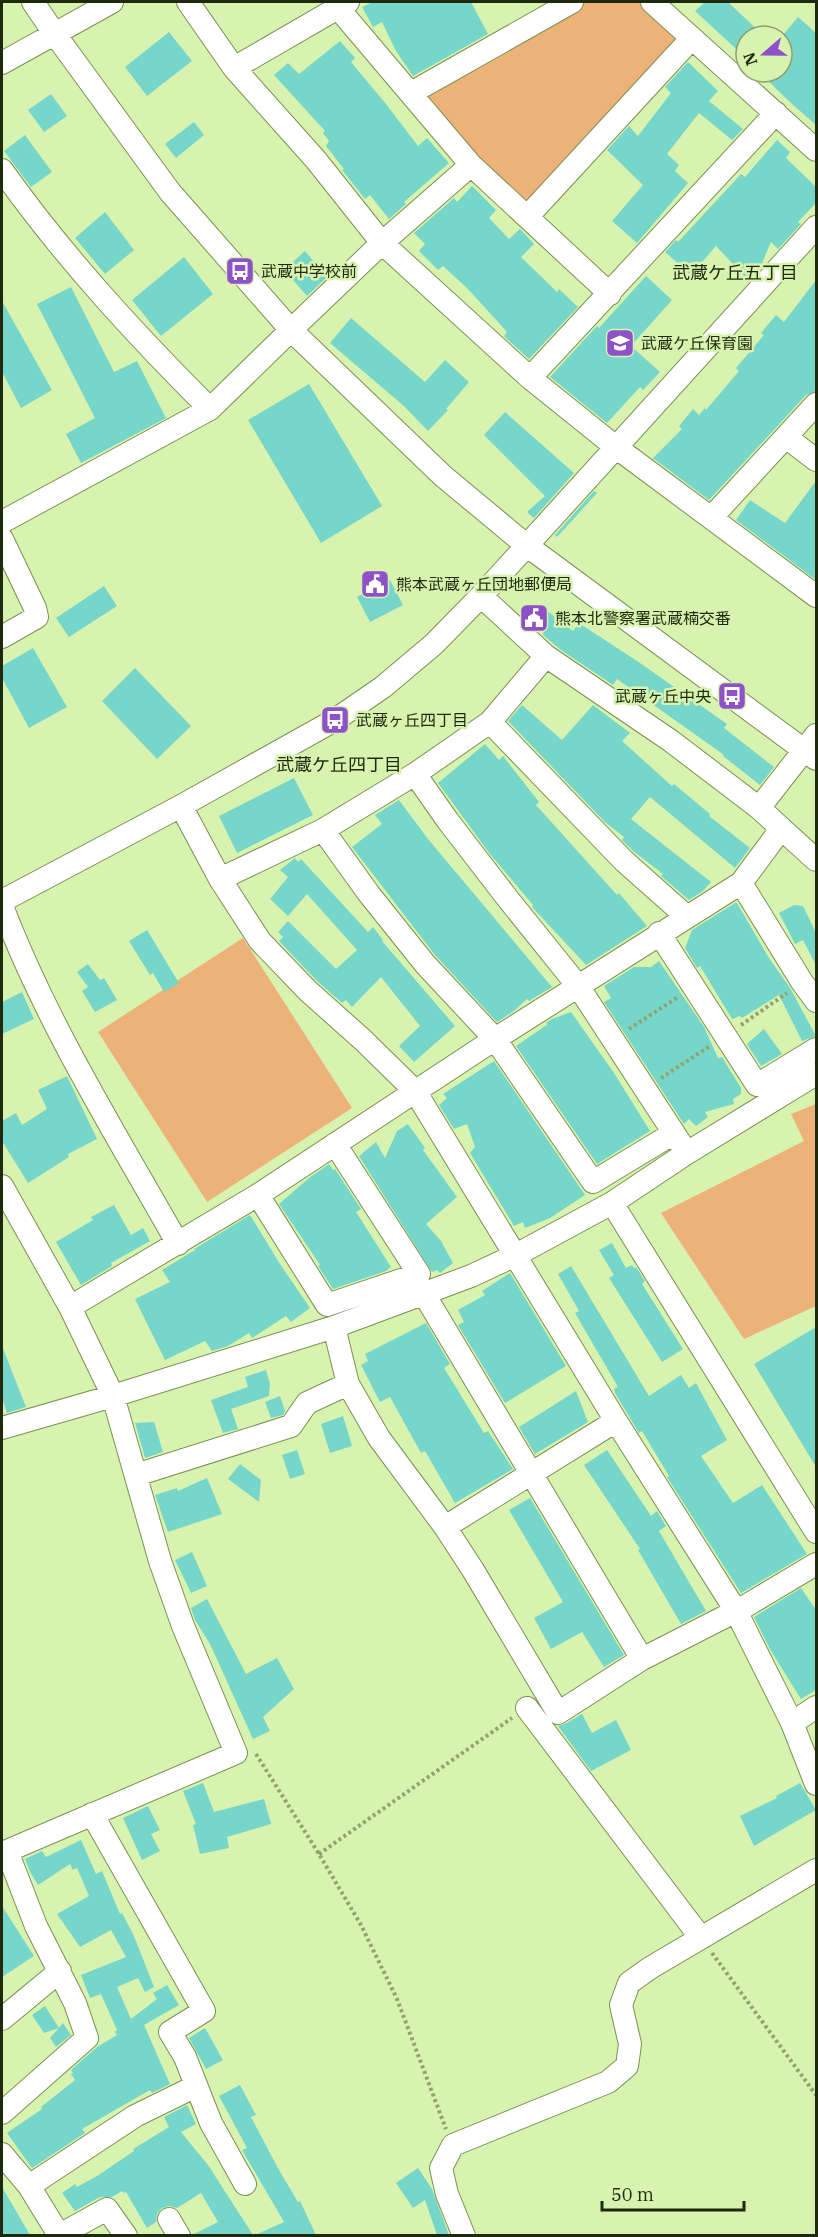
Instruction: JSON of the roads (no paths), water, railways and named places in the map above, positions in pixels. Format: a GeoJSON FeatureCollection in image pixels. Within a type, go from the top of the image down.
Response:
{"type":"FeatureCollection","features":[{"type":"Feature","properties":{"kind":"street"},"geometry":{"type":"LineString","coordinates":[[33,2],[170,192],[291,330],[443,477],[526,545],[813,748],[759,808]]}},
{"type":"Feature","properties":{"kind":"street"},"geometry":{"type":"LineString","coordinates":[[2,63],[112,2]]}},
{"type":"Feature","properties":{"kind":"street"},"geometry":{"type":"LineString","coordinates":[[188,2],[234,68],[316,160],[382,243],[530,378],[617,448],[816,596]]}},
{"type":"Feature","properties":{"kind":"street"},"geometry":{"type":"LineString","coordinates":[[411,93],[572,2]]}},
{"type":"Feature","properties":{"kind":"street"},"geometry":{"type":"LineString","coordinates":[[656,3],[816,150]]}},
{"type":"Feature","properties":{"kind":"street"},"geometry":{"type":"LineString","coordinates":[[234,68],[343,5],[411,93],[471,165],[610,294]]}},
{"type":"Feature","properties":{"kind":"street"},"geometry":{"type":"LineString","coordinates":[[527,217],[692,38]]}},
{"type":"Feature","properties":{"kind":"street"},"geometry":{"type":"LineString","coordinates":[[530,378],[776,113]]}},
{"type":"Feature","properties":{"kind":"street"},"geometry":{"type":"LineString","coordinates":[[2,522],[210,409],[382,243],[471,165]]}},
{"type":"Feature","properties":{"kind":"street"},"geometry":{"type":"LineString","coordinates":[[2,170],[31,212],[100,294],[210,409]]}},
{"type":"Feature","properties":{"kind":"street"},"geometry":{"type":"LineString","coordinates":[[2,901],[181,806],[335,720],[383,687],[434,644],[481,596],[816,227]]}},
{"type":"Feature","properties":{"kind":"street"},"geometry":{"type":"LineString","coordinates":[[711,518],[816,404]]}},
{"type":"Feature","properties":{"kind":"street"},"geometry":{"type":"LineString","coordinates":[[786,437],[816,460]]}},
{"type":"Feature","properties":{"kind":"street"},"geometry":{"type":"LineString","coordinates":[[2,539],[35,608],[37,617],[2,637]]}},
{"type":"Feature","properties":{"kind":"street"},"geometry":{"type":"LineString","coordinates":[[481,596],[546,656],[671,741],[759,808],[816,860]]}},
{"type":"Feature","properties":{"kind":"street"},"geometry":{"type":"LineString","coordinates":[[220,879],[323,830],[415,774],[490,722],[546,656]]}},
{"type":"Feature","properties":{"kind":"street"},"geometry":{"type":"LineString","coordinates":[[490,722],[624,861],[686,916]]}},
{"type":"Feature","properties":{"kind":"street"},"geometry":{"type":"LineString","coordinates":[[415,774],[482,865],[578,986],[687,1153]]}},
{"type":"Feature","properties":{"kind":"street"},"geometry":{"type":"LineString","coordinates":[[181,806],[220,879],[260,941],[308,991],[415,1091],[616,1421],[736,1611],[792,1723],[816,1784]]}},
{"type":"Feature","properties":{"kind":"street"},"geometry":{"type":"LineString","coordinates":[[70,1307],[258,1195],[659,933],[741,883],[781,829]]}},
{"type":"Feature","properties":{"kind":"street"},"geometry":{"type":"LineString","coordinates":[[323,830],[369,894],[425,964],[495,1039],[593,1182],[674,1133]]}},
{"type":"Feature","properties":{"kind":"street"},"geometry":{"type":"LineString","coordinates":[[741,883],[816,1001]]}},
{"type":"Feature","properties":{"kind":"street"},"geometry":{"type":"LineString","coordinates":[[2,906],[18,949],[62,1035],[178,1244]]}},
{"type":"Feature","properties":{"kind":"street"},"geometry":{"type":"LineString","coordinates":[[659,933],[757,1085],[816,1048]]}},
{"type":"Feature","properties":{"kind":"street"},"geometry":{"type":"LineString","coordinates":[[2,1428],[334,1327],[471,1276],[516,1255],[612,1203],[687,1153],[816,1074]]}},
{"type":"Feature","properties":{"kind":"street"},"geometry":{"type":"LineString","coordinates":[[258,1195],[327,1305],[419,1274],[335,1144]]}},
{"type":"Feature","properties":{"kind":"street"},"geometry":{"type":"LineString","coordinates":[[2,1186],[70,1307],[113,1396],[160,1561],[183,1626],[236,1753],[4,1853],[36,1926],[75,2003],[87,2038],[2,2113]]}},
{"type":"Feature","properties":{"kind":"street"},"geometry":{"type":"LineString","coordinates":[[612,1203],[816,1532]]}},
{"type":"Feature","properties":{"kind":"street"},"geometry":{"type":"LineString","coordinates":[[424,1294],[642,1659]]}},
{"type":"Feature","properties":{"kind":"street"},"geometry":{"type":"LineString","coordinates":[[334,1327],[348,1384],[379,1438],[445,1527],[473,1570],[558,1713],[642,1659],[736,1611],[816,1564]]}},
{"type":"Feature","properties":{"kind":"street"},"geometry":{"type":"LineString","coordinates":[[136,1475],[291,1426],[307,1403],[348,1384]]}},
{"type":"Feature","properties":{"kind":"street"},"geometry":{"type":"LineString","coordinates":[[445,1527],[616,1421]]}},
{"type":"Feature","properties":{"kind":"street"},"geometry":{"type":"LineString","coordinates":[[792,1723],[816,1707]]}},
{"type":"Feature","properties":{"kind":"street"},"geometry":{"type":"LineString","coordinates":[[527,1708],[701,1938]]}},
{"type":"Feature","properties":{"kind":"street"},"geometry":{"type":"LineString","coordinates":[[92,1814],[204,2011],[170,2032],[185,2057],[212,2123],[245,2184]]}},
{"type":"Feature","properties":{"kind":"street"},"geometry":{"type":"LineString","coordinates":[[464,2235],[447,2194],[441,2168],[453,2145],[608,2082],[627,2066],[630,2044],[621,2005],[628,1983],[816,1870]]}},
{"type":"Feature","properties":{"kind":"street"},"geometry":{"type":"LineString","coordinates":[[2,2019],[60,1971]]}},
{"type":"Feature","properties":{"kind":"street"},"geometry":{"type":"LineString","coordinates":[[29,2186],[135,2116],[196,2086]]}},
{"type":"Feature","properties":{"kind":"street"},"geometry":{"type":"LineString","coordinates":[[2,2154],[29,2186],[59,2235],[107,2209],[126,2235]]}},
{"type":"Feature","properties":{"kind":"place","name":"武蔵中学校前"},"geometry":{"type":"Point","coordinates":[240,271]}},
{"type":"Feature","properties":{"kind":"place","name":"武蔵ケ丘保育園"},"geometry":{"type":"Point","coordinates":[620,343]}},
{"type":"Feature","properties":{"kind":"place","name":"熊本武蔵ヶ丘団地郵便局"},"geometry":{"type":"Point","coordinates":[375,584]}},
{"type":"Feature","properties":{"kind":"place","name":"熊本北警察署武蔵楠交番"},"geometry":{"type":"Point","coordinates":[534,618]}},
{"type":"Feature","properties":{"kind":"place","name":"武蔵ヶ丘中央"},"geometry":{"type":"Point","coordinates":[732,696]}},
{"type":"Feature","properties":{"kind":"place","name":"武蔵ヶ丘四丁目"},"geometry":{"type":"Point","coordinates":[335,720]}},
{"type":"Feature","properties":{"kind":"district","name":"武蔵ケ丘五丁目"},"geometry":{"type":"Point","coordinates":[735,273]}},
{"type":"Feature","properties":{"kind":"district","name":"武蔵ケ丘四丁目"},"geometry":{"type":"Point","coordinates":[339,765]}}]}
